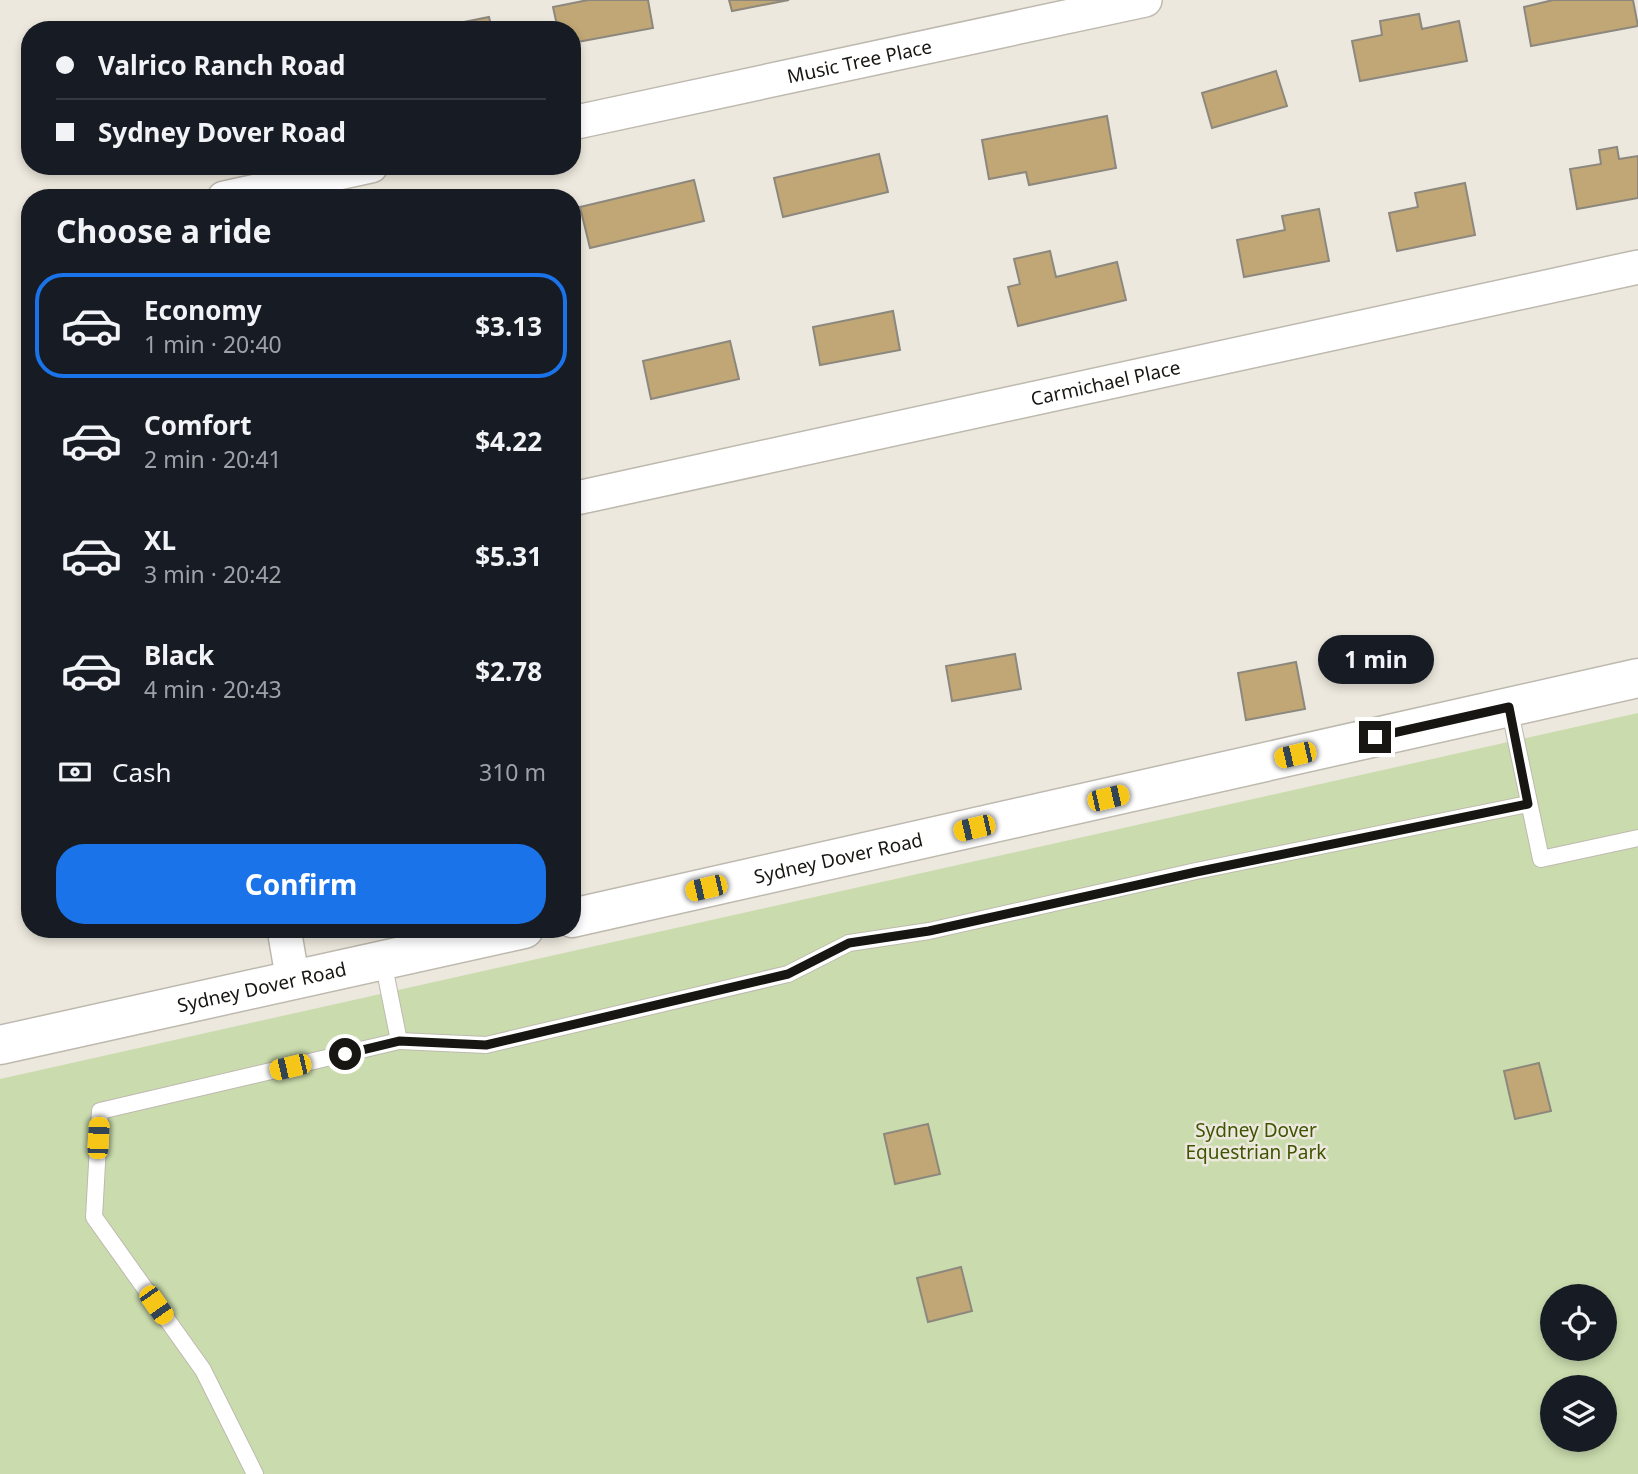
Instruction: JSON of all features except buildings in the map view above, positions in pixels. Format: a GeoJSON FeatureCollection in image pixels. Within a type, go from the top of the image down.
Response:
{"type":"FeatureCollection","features":[{"type":"Feature","properties":{"kind":"street","name":"Music Tree Place"},"geometry":{"type":"LineString","coordinates":[[581,121],[1146,0]]}},
{"type":"Feature","properties":{"kind":"street"},"geometry":{"type":"LineString","coordinates":[[265,189],[330,175]]}},
{"type":"Feature","properties":{"kind":"street","name":"Carmichael Place"},"geometry":{"type":"LineString","coordinates":[[581,497],[1638,267]]}},
{"type":"Feature","properties":{"kind":"street","name":"Sydney Dover Road"},"geometry":{"type":"LineString","coordinates":[[581,916],[1638,678]]}},
{"type":"Feature","properties":{"kind":"street"},"geometry":{"type":"LineString","coordinates":[[286,938],[293,981]]}},
{"type":"Feature","properties":{"kind":"street","name":"Sydney Dover Road"},"geometry":{"type":"LineString","coordinates":[[0,1045],[484,938]]}},
{"type":"Feature","properties":{"kind":"lane"},"geometry":{"type":"LineString","coordinates":[[1509,707],[1541,859],[1638,838]]}},
{"type":"Feature","properties":{"kind":"lane"},"geometry":{"type":"LineString","coordinates":[[255,1474],[203,1370],[94,1217],[100,1111],[399,1041],[486,1045],[788,974],[849,943],[929,931],[1196,872],[1528,804]]}},
{"type":"Feature","properties":{"kind":"lane"},"geometry":{"type":"LineString","coordinates":[[383,961],[399,1041]]}},
{"type":"Feature","properties":{"kind":"green space","name":"Sydney Dover Equestrian Park"},"geometry":{"type":"Polygon","coordinates":[[[1638,713],[1638,1474],[0,1474],[0,1079],[1638,713]]]}},
{"type":"Feature","properties":{"kind":"route"},"geometry":{"type":"LineString","coordinates":[[345,1054],[399,1041],[486,1045],[788,974],[849,943],[929,931],[1196,872],[1528,804],[1509,707],[1375,737]]}}]}
